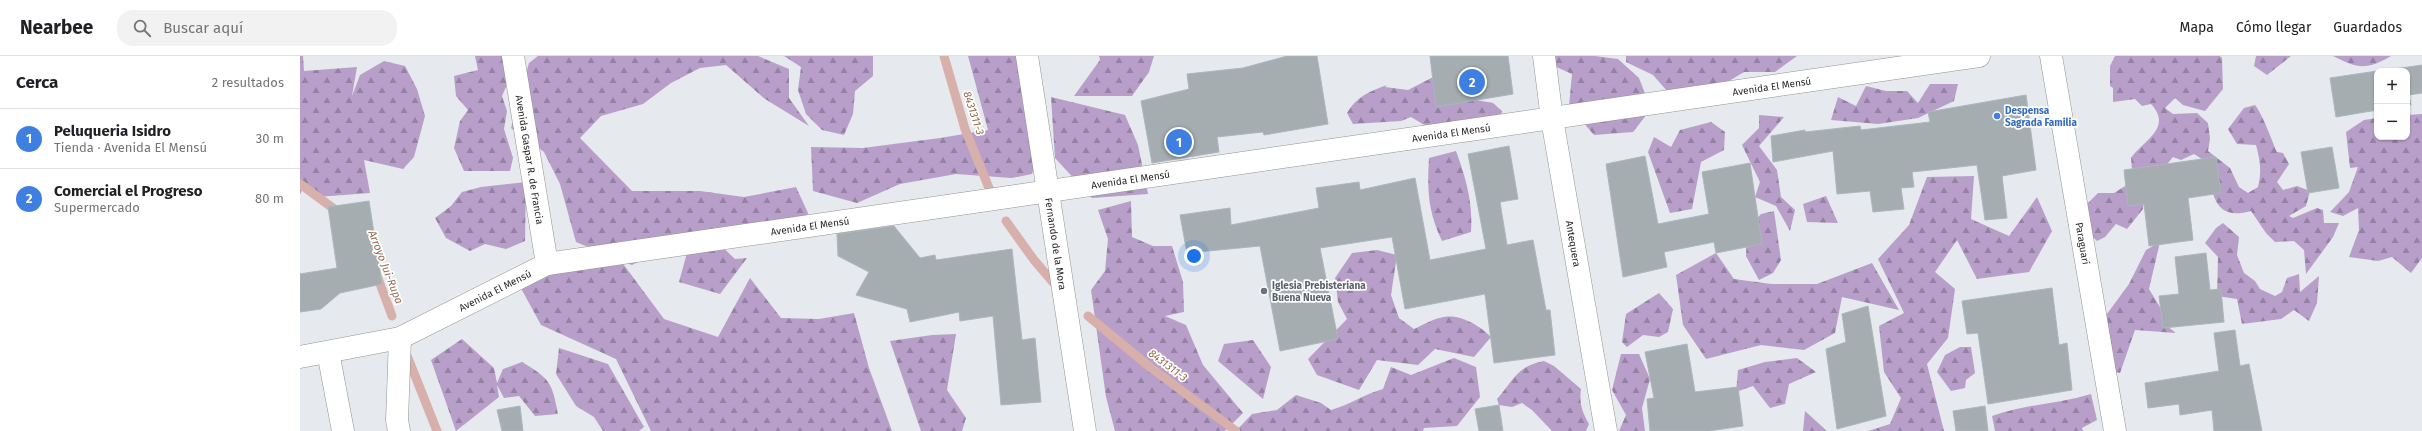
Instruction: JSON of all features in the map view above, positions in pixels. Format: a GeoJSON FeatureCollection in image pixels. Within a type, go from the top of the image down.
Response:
{"type":"FeatureCollection","features":[{"type":"Feature","properties":{"kind":"street","name":"Avenida Gaspar R. de Francia"},"geometry":{"type":"LineString","coordinates":[[513,56],[547,264]]}},
{"type":"Feature","properties":{"kind":"street","name":"Fernando de la Mora"},"geometry":{"type":"LineString","coordinates":[[1027,56],[1084,431]]}},
{"type":"Feature","properties":{"kind":"street","name":"Antequera"},"geometry":{"type":"LineString","coordinates":[[1544,56],[1552,119],[1606,431]]}},
{"type":"Feature","properties":{"kind":"street","name":"Avenida El Mensú"},"geometry":{"type":"LineString","coordinates":[[300,357],[400,338],[430,321],[547,264],[1979,56]]}},
{"type":"Feature","properties":{"kind":"street","name":"Paraguarí"},"geometry":{"type":"LineString","coordinates":[[2051,56],[2115,431]]}},
{"type":"Feature","properties":{"kind":"street"},"geometry":{"type":"LineString","coordinates":[[399,431],[397,420],[400,338]]}},
{"type":"Feature","properties":{"kind":"street"},"geometry":{"type":"LineString","coordinates":[[328,352],[343,431]]}},
{"type":"Feature","properties":{"kind":"green space"},"geometry":{"type":"Polygon","coordinates":[[[300,56],[303,56],[304,71],[357,67],[352,96],[360,75],[384,61],[405,66],[417,89],[425,116],[414,157],[403,169],[364,160],[370,193],[317,197],[304,187],[300,194],[300,56]]]}},
{"type":"Feature","properties":{"kind":"green space"},"geometry":{"type":"Polygon","coordinates":[[[475,56],[512,56],[510,78],[502,96],[507,111],[504,129],[513,158],[510,171],[464,171],[454,148],[460,121],[468,110],[456,96],[454,76],[478,70],[475,56]]]}},
{"type":"Feature","properties":{"kind":"green space"},"geometry":{"type":"Polygon","coordinates":[[[538,56],[758,56],[789,69],[789,98],[809,126],[765,99],[726,65],[700,68],[671,83],[643,104],[601,116],[580,138],[632,191],[700,191],[744,197],[796,187],[808,213],[799,237],[694,231],[632,265],[621,261],[664,319],[718,337],[750,278],[781,318],[819,319],[854,313],[869,368],[892,431],[651,431],[616,359],[541,325],[517,281],[615,258],[576,242],[560,184],[544,152],[511,128],[529,63],[538,56]]]}},
{"type":"Feature","properties":{"kind":"green space"},"geometry":{"type":"Polygon","coordinates":[[[784,56],[873,56],[873,76],[855,91],[853,114],[844,135],[822,130],[806,114],[798,90],[801,67],[784,56]]]}},
{"type":"Feature","properties":{"kind":"green space"},"geometry":{"type":"Polygon","coordinates":[[[968,56],[1023,56],[1039,155],[1032,174],[1012,178],[956,174],[900,184],[857,203],[813,191],[811,147],[863,148],[988,130],[968,56]]]}},
{"type":"Feature","properties":{"kind":"green space"},"geometry":{"type":"Polygon","coordinates":[[[1099,56],[1154,56],[1149,72],[1132,96],[1074,96],[1100,60],[1099,56]]]}},
{"type":"Feature","properties":{"kind":"green space"},"geometry":{"type":"Polygon","coordinates":[[[1538,56],[1595,56],[1618,59],[1639,78],[1651,109],[1633,132],[1594,135],[1569,106],[1572,74],[1545,62],[1538,56]]]}},
{"type":"Feature","properties":{"kind":"green space"},"geometry":{"type":"Polygon","coordinates":[[[1626,56],[1797,56],[1775,72],[1744,72],[1704,96],[1675,100],[1653,75],[1626,62],[1626,56]]]}},
{"type":"Feature","properties":{"kind":"green space"},"geometry":{"type":"Polygon","coordinates":[[[2115,56],[2220,56],[2222,58],[2223,89],[2205,111],[2183,105],[2175,98],[2165,108],[2173,114],[2197,113],[2208,123],[2210,139],[2208,151],[2230,168],[2239,187],[2248,193],[2258,187],[2260,176],[2259,156],[2256,145],[2237,144],[2228,129],[2244,108],[2255,105],[2264,121],[2277,152],[2283,153],[2289,164],[2277,182],[2283,190],[2297,186],[2310,191],[2306,206],[2289,216],[2293,218],[2317,208],[2323,210],[2324,223],[2339,223],[2333,237],[2306,274],[2304,250],[2294,241],[2275,242],[2266,233],[2251,211],[2238,213],[2228,212],[2221,208],[2216,202],[2213,193],[2208,163],[2194,154],[2181,160],[2173,157],[2145,191],[2143,209],[2127,229],[2116,224],[2105,237],[2097,241],[2087,231],[2086,205],[2098,193],[2114,193],[2133,181],[2131,158],[2158,127],[2159,120],[2157,112],[2151,104],[2142,106],[2135,99],[2113,102],[2113,88],[2110,86],[2110,66],[2115,56]]]}},
{"type":"Feature","properties":{"kind":"green space"},"geometry":{"type":"Polygon","coordinates":[[[2256,56],[2291,56],[2267,75],[2254,66],[2256,56]]]}},
{"type":"Feature","properties":{"kind":"green space"},"geometry":{"type":"Polygon","coordinates":[[[2333,56],[2391,56],[2375,64],[2362,66],[2349,63],[2333,56]]]}},
{"type":"Feature","properties":{"kind":"green space"},"geometry":{"type":"Polygon","coordinates":[[[1441,73],[1468,91],[1476,100],[1493,103],[1502,111],[1499,122],[1431,129],[1411,117],[1401,121],[1353,124],[1347,113],[1359,99],[1375,90],[1387,85],[1385,87],[1408,90],[1441,73]]]}},
{"type":"Feature","properties":{"kind":"green space"},"geometry":{"type":"Polygon","coordinates":[[[1930,84],[1958,84],[1954,101],[1918,118],[1878,124],[1831,120],[1838,97],[1856,106],[1866,86],[1886,91],[1907,91],[1918,103],[1930,84]]]}},
{"type":"Feature","properties":{"kind":"green space"},"geometry":{"type":"Polygon","coordinates":[[[1051,97],[1125,115],[1138,145],[1148,194],[1092,198],[1055,158],[1051,97]]]}},
{"type":"Feature","properties":{"kind":"green space"},"geometry":{"type":"Polygon","coordinates":[[[2422,114],[2422,258],[2411,273],[2392,257],[2378,261],[2349,257],[2359,230],[2358,208],[2343,216],[2330,212],[2349,192],[2358,167],[2350,168],[2346,132],[2364,120],[2374,118],[2374,140],[2410,140],[2410,115],[2422,114]]]}},
{"type":"Feature","properties":{"kind":"green space"},"geometry":{"type":"Polygon","coordinates":[[[1759,115],[1784,117],[1759,146],[1777,170],[1781,197],[1795,210],[1790,231],[1776,206],[1755,197],[1760,182],[1742,145],[1759,128],[1759,115]]]}},
{"type":"Feature","properties":{"kind":"green space"},"geometry":{"type":"Polygon","coordinates":[[[1711,122],[1725,132],[1724,150],[1701,162],[1692,209],[1670,213],[1648,152],[1654,137],[1671,147],[1680,130],[1711,122]]]}},
{"type":"Feature","properties":{"kind":"green space"},"geometry":{"type":"Polygon","coordinates":[[[1456,151],[1463,171],[1470,201],[1471,232],[1442,241],[1431,210],[1428,181],[1429,158],[1456,151]]]}},
{"type":"Feature","properties":{"kind":"green space"},"geometry":{"type":"Polygon","coordinates":[[[1974,176],[1971,219],[2009,236],[2037,197],[2052,231],[2029,272],[1977,279],[1957,240],[1935,272],[1955,289],[1948,338],[1927,364],[1944,431],[1868,431],[1890,424],[1901,398],[1884,372],[1879,326],[1904,313],[1878,259],[1909,225],[1927,177],[1974,176]]]}},
{"type":"Feature","properties":{"kind":"green space"},"geometry":{"type":"Polygon","coordinates":[[[526,182],[525,241],[506,249],[485,244],[470,251],[446,238],[435,218],[451,206],[462,192],[481,187],[526,182]]]}},
{"type":"Feature","properties":{"kind":"green space"},"geometry":{"type":"Polygon","coordinates":[[[1826,196],[1838,223],[1807,222],[1803,204],[1826,196]]]}},
{"type":"Feature","properties":{"kind":"green space"},"geometry":{"type":"Polygon","coordinates":[[[1131,201],[1132,237],[1153,246],[1172,246],[1183,282],[1184,312],[1165,316],[1186,325],[1203,365],[1243,413],[1225,431],[1115,431],[1106,397],[1091,290],[1105,271],[1108,239],[1098,210],[1131,201]]]}},
{"type":"Feature","properties":{"kind":"green space"},"geometry":{"type":"Polygon","coordinates":[[[1774,211],[1781,260],[1773,273],[1759,280],[1746,256],[1747,229],[1761,214],[1774,211]]]}},
{"type":"Feature","properties":{"kind":"green space"},"geometry":{"type":"Polygon","coordinates":[[[2223,223],[2239,237],[2237,255],[2244,273],[2255,281],[2260,289],[2275,296],[2282,292],[2287,278],[2299,274],[2300,292],[2319,276],[2317,303],[2309,321],[2294,310],[2281,319],[2242,324],[2237,299],[2217,296],[2218,257],[2205,243],[2216,228],[2223,223]]]}},
{"type":"Feature","properties":{"kind":"green space"},"geometry":{"type":"Polygon","coordinates":[[[2160,242],[2149,289],[2161,309],[2163,323],[2176,333],[2135,330],[2120,373],[2108,370],[2104,318],[2129,284],[2146,250],[2160,242]]]}},
{"type":"Feature","properties":{"kind":"green space"},"geometry":{"type":"Polygon","coordinates":[[[718,243],[735,259],[747,258],[720,294],[679,282],[687,253],[718,243]]]}},
{"type":"Feature","properties":{"kind":"green space"},"geometry":{"type":"Polygon","coordinates":[[[1377,250],[1397,255],[1391,295],[1399,318],[1414,329],[1432,320],[1444,317],[1457,317],[1476,325],[1491,337],[1474,357],[1435,349],[1418,365],[1377,360],[1359,390],[1317,375],[1308,359],[1347,319],[1338,302],[1335,278],[1352,253],[1377,250]]]}},
{"type":"Feature","properties":{"kind":"green space"},"geometry":{"type":"Polygon","coordinates":[[[1716,253],[1734,279],[1771,284],[1817,284],[1872,263],[1899,310],[1842,297],[1835,333],[1804,350],[1761,345],[1706,359],[1683,325],[1676,275],[1716,253]]]}},
{"type":"Feature","properties":{"kind":"green space"},"geometry":{"type":"Polygon","coordinates":[[[1659,293],[1673,309],[1668,332],[1659,337],[1643,335],[1627,347],[1622,342],[1626,314],[1659,293]]]}},
{"type":"Feature","properties":{"kind":"green space"},"geometry":{"type":"Polygon","coordinates":[[[956,334],[947,390],[966,418],[962,431],[921,431],[890,341],[932,335],[956,334]]]}},
{"type":"Feature","properties":{"kind":"green space"},"geometry":{"type":"Polygon","coordinates":[[[462,339],[494,368],[497,383],[503,369],[522,362],[539,373],[548,382],[551,388],[558,414],[535,416],[519,396],[504,398],[497,385],[499,397],[456,431],[431,360],[462,339]]]}},
{"type":"Feature","properties":{"kind":"green space"},"geometry":{"type":"Polygon","coordinates":[[[1253,340],[1271,367],[1263,399],[1218,361],[1224,344],[1253,340]]]}},
{"type":"Feature","properties":{"kind":"green space"},"geometry":{"type":"Polygon","coordinates":[[[1960,347],[1971,347],[1975,373],[1966,380],[1965,388],[1951,391],[1937,372],[1945,355],[1960,347]]]}},
{"type":"Feature","properties":{"kind":"green space"},"geometry":{"type":"Polygon","coordinates":[[[559,348],[608,364],[644,427],[639,431],[603,431],[594,417],[576,406],[556,374],[559,348]]]}},
{"type":"Feature","properties":{"kind":"green space"},"geometry":{"type":"Polygon","coordinates":[[[1621,354],[1639,354],[1650,379],[1642,408],[1645,431],[1619,431],[1626,415],[1612,390],[1621,354]]]}},
{"type":"Feature","properties":{"kind":"green space"},"geometry":{"type":"Polygon","coordinates":[[[1454,358],[1476,367],[1480,397],[1457,426],[1424,428],[1423,431],[1236,431],[1252,414],[1277,410],[1296,395],[1321,403],[1331,410],[1383,389],[1391,367],[1411,375],[1454,358]]]}},
{"type":"Feature","properties":{"kind":"green space"},"geometry":{"type":"Polygon","coordinates":[[[1797,358],[1816,372],[1789,384],[1785,404],[1770,408],[1753,386],[1736,392],[1738,370],[1765,362],[1797,358]]]}},
{"type":"Feature","properties":{"kind":"green space"},"geometry":{"type":"Polygon","coordinates":[[[1544,361],[1554,366],[1581,389],[1580,399],[1589,424],[1586,431],[1552,431],[1532,410],[1522,403],[1512,407],[1499,405],[1497,399],[1522,370],[1535,363],[1544,361]]]}},
{"type":"Feature","properties":{"kind":"green space"},"geometry":{"type":"Polygon","coordinates":[[[2091,394],[2097,420],[2082,428],[2083,431],[1995,431],[1992,416],[2017,409],[2091,394]]]}},
{"type":"Feature","properties":{"kind":"green space"},"geometry":{"type":"Polygon","coordinates":[[[1805,411],[1827,431],[1803,431],[1805,411]]]}},
{"type":"Feature","properties":{"kind":"building"},"geometry":{"type":"Polygon","coordinates":[[[1287,56],[1317,56],[1328,124],[1264,135],[1263,132],[1217,137],[1219,152],[1152,163],[1141,101],[1189,89],[1187,74],[1243,68],[1287,56]]]}},
{"type":"Feature","properties":{"kind":"building"},"geometry":{"type":"Polygon","coordinates":[[[1430,56],[1508,56],[1513,94],[1436,107],[1430,56]]]}},
{"type":"Feature","properties":{"kind":"building"},"geometry":{"type":"Polygon","coordinates":[[[2422,65],[2422,93],[2410,95],[2410,68],[2401,68],[2422,65]]]}},
{"type":"Feature","properties":{"kind":"building"},"geometry":{"type":"Polygon","coordinates":[[[2374,71],[2374,111],[2336,117],[2330,78],[2374,71]]]}},
{"type":"Feature","properties":{"kind":"building"},"geometry":{"type":"Polygon","coordinates":[[[2026,95],[2036,170],[2002,176],[2007,218],[1985,220],[1977,165],[1912,172],[1914,187],[1901,188],[1904,209],[1873,212],[1870,191],[1837,194],[1833,151],[1773,162],[1771,136],[1805,130],[1805,132],[1860,126],[1861,130],[1930,122],[1928,112],[2026,95]]]}},
{"type":"Feature","properties":{"kind":"building"},"geometry":{"type":"Polygon","coordinates":[[[1509,146],[1518,199],[1500,202],[1507,245],[1533,240],[1546,310],[1550,310],[1555,355],[1494,363],[1485,294],[1405,309],[1392,237],[1320,248],[1338,339],[1280,351],[1260,246],[1187,253],[1180,215],[1230,208],[1231,225],[1319,208],[1316,188],[1359,182],[1360,190],[1415,178],[1430,260],[1486,249],[1468,154],[1509,146]]]}},
{"type":"Feature","properties":{"kind":"building"},"geometry":{"type":"Polygon","coordinates":[[[2332,147],[2339,188],[2308,193],[2301,152],[2332,147]]]}},
{"type":"Feature","properties":{"kind":"building"},"geometry":{"type":"Polygon","coordinates":[[[1645,156],[1658,224],[1709,214],[1702,172],[1750,163],[1762,244],[1716,253],[1714,242],[1664,252],[1667,267],[1623,277],[1606,164],[1645,156]]]}},
{"type":"Feature","properties":{"kind":"building"},"geometry":{"type":"Polygon","coordinates":[[[2216,157],[2221,193],[2188,198],[2193,240],[2149,246],[2144,204],[2128,206],[2124,170],[2216,157]]]}},
{"type":"Feature","properties":{"kind":"building"},"geometry":{"type":"Polygon","coordinates":[[[369,201],[382,284],[340,293],[321,309],[300,312],[300,274],[337,268],[328,207],[369,201]]]}},
{"type":"Feature","properties":{"kind":"building"},"geometry":{"type":"Polygon","coordinates":[[[894,226],[920,258],[935,255],[936,260],[1012,249],[1022,340],[1035,338],[1041,402],[1001,405],[993,316],[960,321],[959,312],[910,322],[907,309],[856,295],[869,272],[838,256],[837,234],[894,226]]]}},
{"type":"Feature","properties":{"kind":"building"},"geometry":{"type":"Polygon","coordinates":[[[2206,253],[2210,290],[2221,289],[2224,322],[2163,328],[2159,296],[2179,294],[2175,257],[2206,253]]]}},
{"type":"Feature","properties":{"kind":"building"},"geometry":{"type":"Polygon","coordinates":[[[2052,288],[2059,345],[2067,343],[2072,390],[1988,404],[1978,333],[1967,334],[1962,301],[2052,288]]]}},
{"type":"Feature","properties":{"kind":"building"},"geometry":{"type":"Polygon","coordinates":[[[1868,306],[1886,416],[1837,429],[1826,349],[1846,342],[1842,314],[1868,306]]]}},
{"type":"Feature","properties":{"kind":"building"},"geometry":{"type":"Polygon","coordinates":[[[2235,330],[2240,366],[2249,364],[2262,431],[2214,431],[2212,410],[2180,415],[2179,404],[2148,408],[2145,383],[2219,371],[2214,333],[2235,330]]]}},
{"type":"Feature","properties":{"kind":"building"},"geometry":{"type":"Polygon","coordinates":[[[1687,344],[1695,392],[1738,387],[1743,426],[1709,431],[1650,431],[1647,399],[1654,398],[1645,352],[1687,344]]]}},
{"type":"Feature","properties":{"kind":"building"},"geometry":{"type":"Polygon","coordinates":[[[1499,405],[1503,431],[1479,431],[1475,409],[1499,405]]]}},
{"type":"Feature","properties":{"kind":"building"},"geometry":{"type":"Polygon","coordinates":[[[520,406],[523,431],[502,431],[497,410],[520,406]]]}},
{"type":"Feature","properties":{"kind":"building"},"geometry":{"type":"Polygon","coordinates":[[[1985,406],[1988,431],[1956,431],[1953,411],[1985,406]]]}},
{"type":"Feature","properties":{"kind":"waterway","name":"8431311-3"},"geometry":{"type":"LineString","coordinates":[[944,56],[965,129],[993,198]]}},
{"type":"Feature","properties":{"kind":"waterway","name":"Arroyo Jui-Rupa"},"geometry":{"type":"LineString","coordinates":[[300,184],[341,214]]}},
{"type":"Feature","properties":{"kind":"waterway","name":"8431311-3"},"geometry":{"type":"LineString","coordinates":[[1006,221],[1034,260],[1058,288]]}},
{"type":"Feature","properties":{"kind":"waterway","name":"Arroyo Jui-Rupa"},"geometry":{"type":"LineString","coordinates":[[376,273],[392,316]]}},
{"type":"Feature","properties":{"kind":"waterway","name":"8431311-3"},"geometry":{"type":"LineString","coordinates":[[1088,316],[1150,367],[1236,431]]}},
{"type":"Feature","properties":{"kind":"waterway","name":"Arroyo Jui-Rupa"},"geometry":{"type":"LineString","coordinates":[[406,353],[437,431]]}},
{"type":"Feature","properties":{"kind":"place","name":"Comercial el Progreso"},"geometry":{"type":"Point","coordinates":[1472,82]}},
{"type":"Feature","properties":{"kind":"place","name":"Despensa Sagrada Familia"},"geometry":{"type":"Point","coordinates":[1997,116]}},
{"type":"Feature","properties":{"kind":"place","name":"Peluqueria Isidro"},"geometry":{"type":"Point","coordinates":[1179,142]}},
{"type":"Feature","properties":{"kind":"place","name":"Iglesia Prebisteriana Buena Nueva"},"geometry":{"type":"Point","coordinates":[1264,291]}}]}
